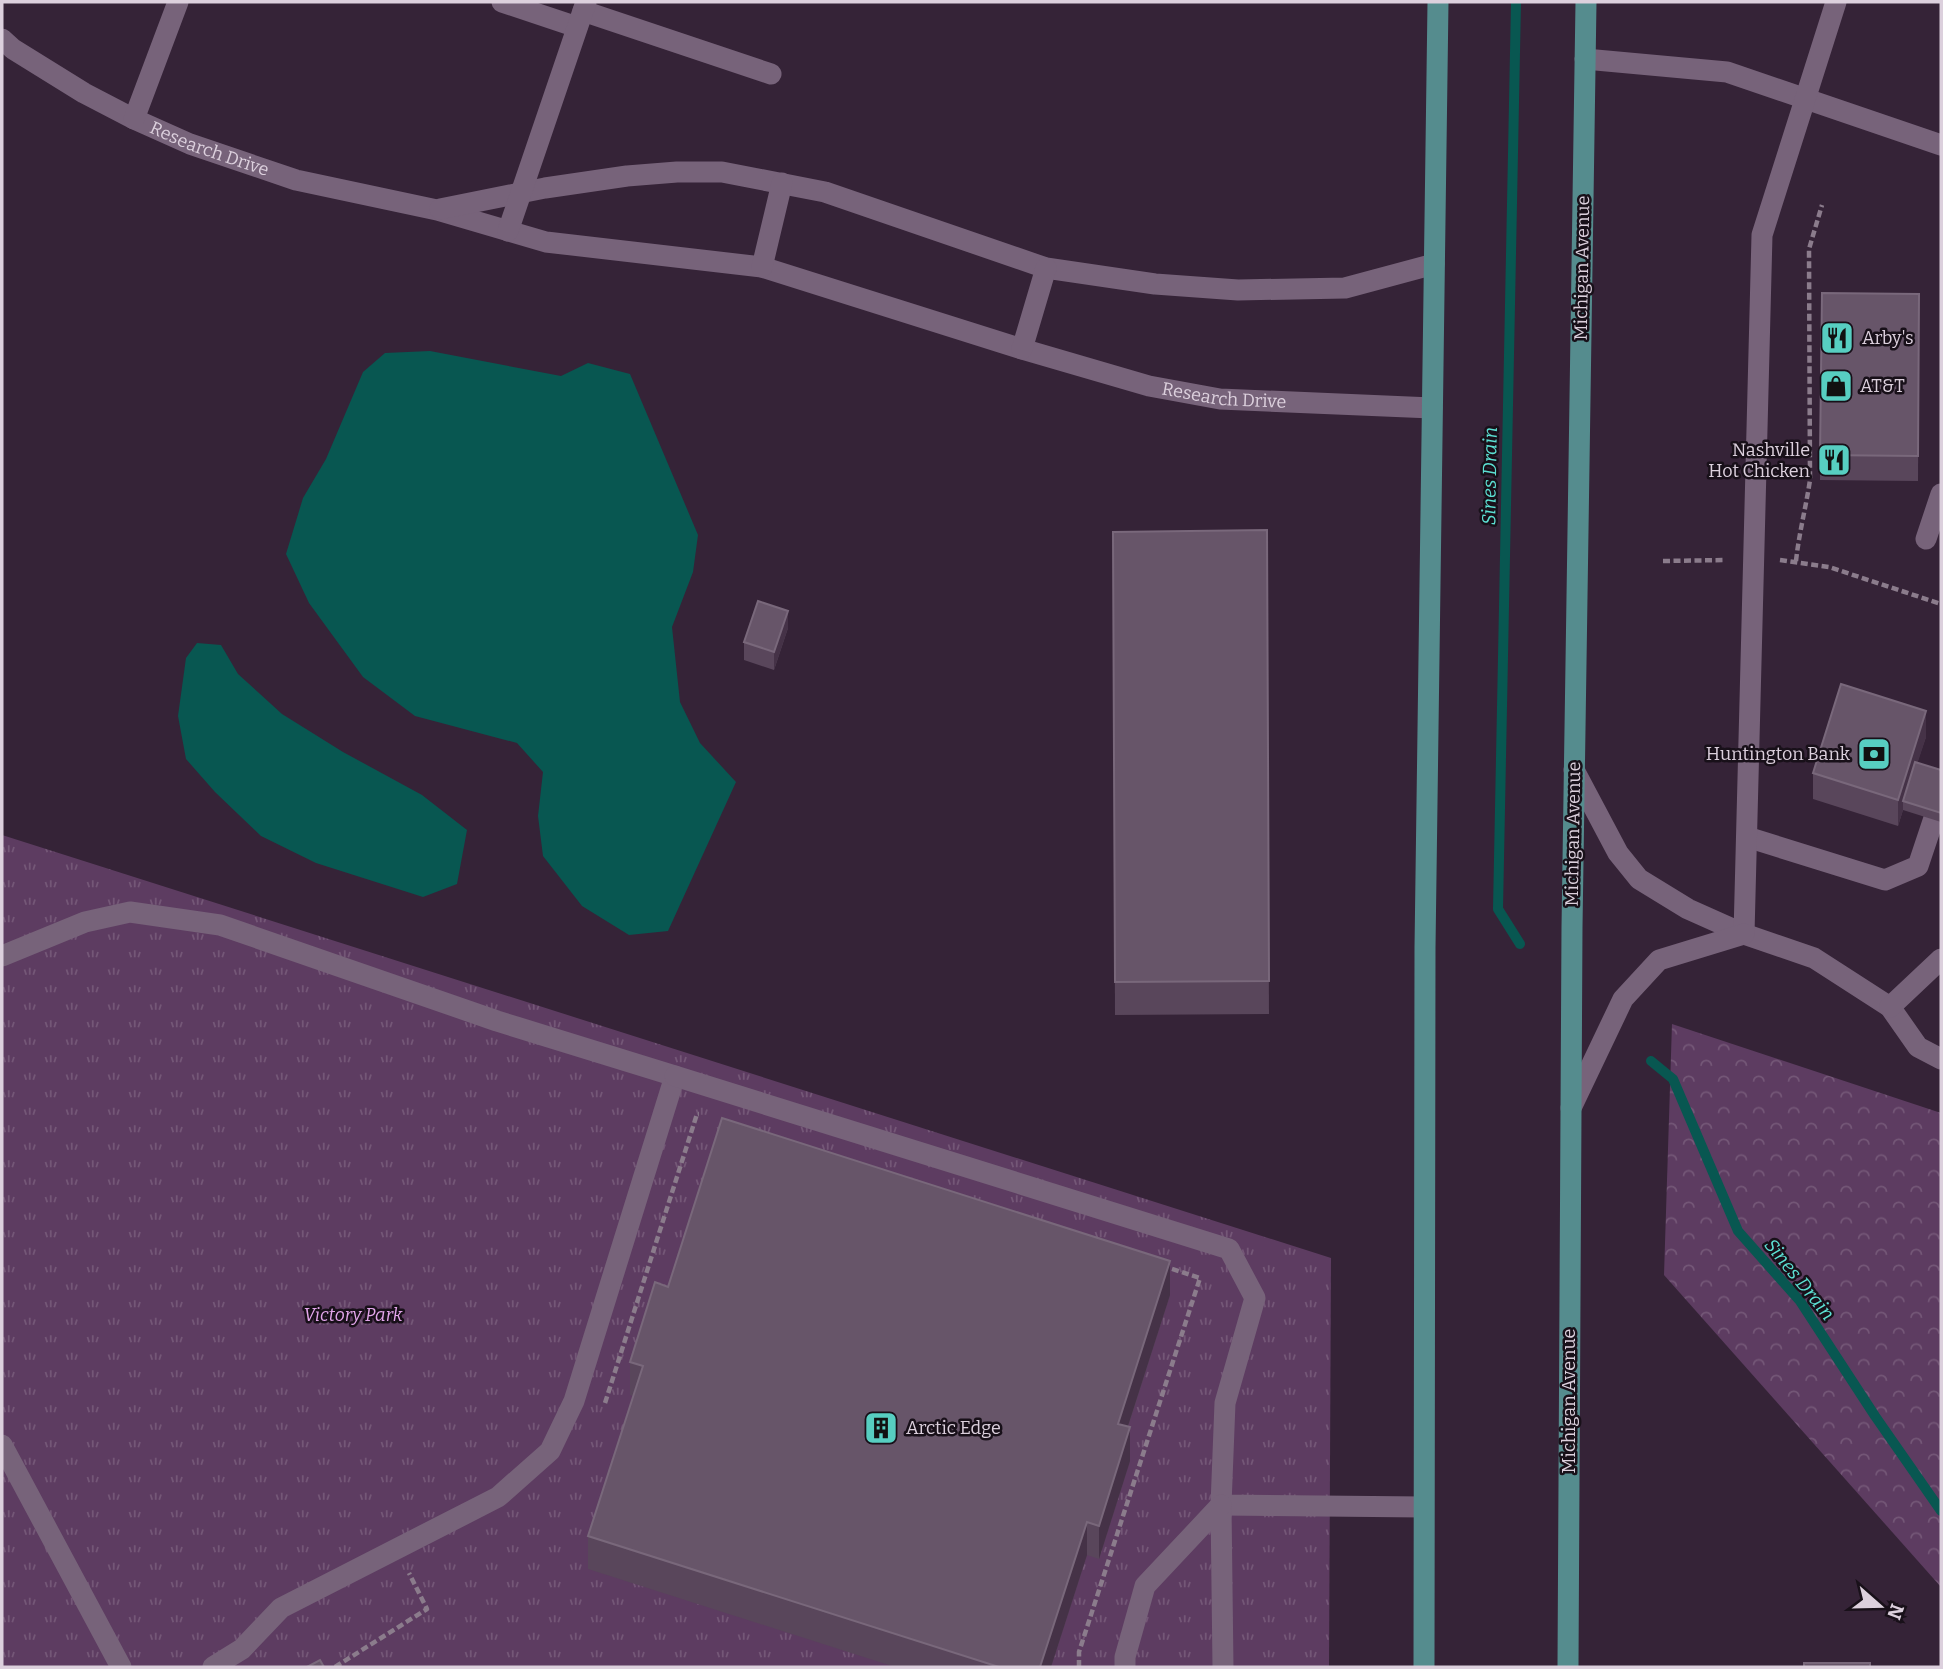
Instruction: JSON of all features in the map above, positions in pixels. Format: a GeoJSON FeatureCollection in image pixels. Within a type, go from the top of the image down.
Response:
{"type":"FeatureCollection","features":[{"type":"Feature","properties":{"kind":"main road"},"geometry":{"type":"LineString","coordinates":[[1424,1667],[1425,948],[1438,2]]}},
{"type":"Feature","properties":{"kind":"main road","name":"Michigan Avenue"},"geometry":{"type":"LineString","coordinates":[[1567,1667],[1574,770],[1586,2]]}},
{"type":"Feature","properties":{"kind":"street"},"geometry":{"type":"LineString","coordinates":[[134,119],[178,2]]}},
{"type":"Feature","properties":{"kind":"street"},"geometry":{"type":"LineString","coordinates":[[502,2],[582,13],[771,74]]}},
{"type":"Feature","properties":{"kind":"street"},"geometry":{"type":"LineString","coordinates":[[1744,934],[1762,235],[1836,2]]}},
{"type":"Feature","properties":{"kind":"street"},"geometry":{"type":"LineString","coordinates":[[508,231],[582,13]]}},
{"type":"Feature","properties":{"kind":"street","name":"Research Drive"},"geometry":{"type":"LineString","coordinates":[[2,39],[13,49],[84,93],[134,119],[191,144],[296,180],[437,210],[545,242],[762,267],[1149,386],[1220,399],[1432,408]]}},
{"type":"Feature","properties":{"kind":"street"},"geometry":{"type":"LineString","coordinates":[[1585,59],[1727,72],[1941,145]]}},
{"type":"Feature","properties":{"kind":"street","name":"Research Drive"},"geometry":{"type":"LineString","coordinates":[[437,210],[628,176],[722,172],[825,192],[1046,268],[1155,284],[1238,290],[1345,288],[1434,264]]}},
{"type":"Feature","properties":{"kind":"street"},"geometry":{"type":"LineString","coordinates":[[762,267],[782,183]]}},
{"type":"Feature","properties":{"kind":"street"},"geometry":{"type":"LineString","coordinates":[[1022,349],[1046,268]]}},
{"type":"Feature","properties":{"kind":"street"},"geometry":{"type":"LineString","coordinates":[[1926,539],[1941,494]]}},
{"type":"Feature","properties":{"kind":"street"},"geometry":{"type":"LineString","coordinates":[[1574,770],[1618,853],[1639,880],[1688,909],[1744,934],[1814,958],[1890,1007],[1918,1047],[1941,1059]]}},
{"type":"Feature","properties":{"kind":"street"},"geometry":{"type":"LineString","coordinates":[[1747,837],[1885,880],[1918,866],[1941,797]]}},
{"type":"Feature","properties":{"kind":"street"},"geometry":{"type":"LineString","coordinates":[[2,956],[85,922],[130,912],[220,925],[498,1021],[1228,1250],[1255,1298],[1225,1402],[1221,1505],[1223,1667]]}},
{"type":"Feature","properties":{"kind":"street"},"geometry":{"type":"LineString","coordinates":[[1571,1108],[1623,999],[1659,960],[1744,934]]}},
{"type":"Feature","properties":{"kind":"street"},"geometry":{"type":"LineString","coordinates":[[1890,1007],[1941,959]]}},
{"type":"Feature","properties":{"kind":"street"},"geometry":{"type":"LineString","coordinates":[[213,1667],[242,1649],[281,1608],[498,1497],[550,1451],[574,1401],[675,1076]]}},
{"type":"Feature","properties":{"kind":"street"},"geometry":{"type":"LineString","coordinates":[[2,1445],[121,1667]]}},
{"type":"Feature","properties":{"kind":"street"},"geometry":{"type":"LineString","coordinates":[[1125,1667],[1125,1657],[1146,1586],[1221,1505],[1423,1507]]}},
{"type":"Feature","properties":{"kind":"path"},"geometry":{"type":"LineString","coordinates":[[1796,561],[1800,524],[1810,480],[1810,249],[1822,205]]}},
{"type":"Feature","properties":{"kind":"path"},"geometry":{"type":"LineString","coordinates":[[1663,561],[1754,559],[1829,566],[1941,604]]}},
{"type":"Feature","properties":{"kind":"path"},"geometry":{"type":"LineString","coordinates":[[602,1411],[696,1114],[710,1118]]}},
{"type":"Feature","properties":{"kind":"path"},"geometry":{"type":"LineString","coordinates":[[1079,1667],[1079,1651],[1200,1278],[1160,1265]]}},
{"type":"Feature","properties":{"kind":"path"},"geometry":{"type":"LineString","coordinates":[[335,1667],[427,1609],[407,1570]]}},
{"type":"Feature","properties":{"kind":"green space","name":"Victory Park"},"geometry":{"type":"Polygon","coordinates":[[[2,835],[1331,1258],[1329,1667],[2,1667],[2,835]]]}},
{"type":"Feature","properties":{"kind":"green space"},"geometry":{"type":"Polygon","coordinates":[[[1672,1024],[1941,1113],[1941,1587],[1664,1275],[1672,1024]]]}},
{"type":"Feature","properties":{"kind":"shaded area"},"geometry":{"type":"Polygon","coordinates":[[[430,351],[561,376],[588,363],[630,374],[698,535],[693,572],[672,627],[680,702],[700,743],[736,782],[668,931],[629,935],[582,906],[543,856],[538,816],[543,772],[517,743],[415,716],[363,677],[309,603],[286,554],[303,498],[326,459],[363,372],[385,353],[430,351]]]}},
{"type":"Feature","properties":{"kind":"shaded area"},"geometry":{"type":"Polygon","coordinates":[[[197,643],[221,645],[238,674],[282,714],[343,752],[422,795],[467,830],[457,884],[423,897],[316,863],[261,836],[215,792],[186,759],[178,716],[186,658],[197,643]]]}},
{"type":"Feature","properties":{"kind":"building"},"geometry":{"type":"Polygon","coordinates":[[[1822,293],[1919,294],[1918,456],[1820,455],[1822,293]]]}},
{"type":"Feature","properties":{"kind":"building"},"geometry":{"type":"Polygon","coordinates":[[[1267,530],[1269,981],[1115,982],[1113,532],[1267,530]]]}},
{"type":"Feature","properties":{"kind":"building"},"geometry":{"type":"Polygon","coordinates":[[[758,601],[788,611],[774,652],[744,642],[758,601]]]}},
{"type":"Feature","properties":{"kind":"building","name":"Huntington Bank"},"geometry":{"type":"Polygon","coordinates":[[[1841,684],[1926,711],[1898,800],[1813,773],[1841,684]]]}},
{"type":"Feature","properties":{"kind":"building"},"geometry":{"type":"Polygon","coordinates":[[[1915,762],[1941,770],[1941,813],[1903,801],[1915,762]]]}},
{"type":"Feature","properties":{"kind":"building","name":"Arctic Edge"},"geometry":{"type":"Polygon","coordinates":[[[722,1118],[1170,1261],[1118,1424],[1130,1427],[1099,1526],[1087,1522],[1040,1667],[999,1667],[588,1536],[643,1366],[630,1362],[655,1282],[668,1287],[722,1118]]]}},
{"type":"Feature","properties":{"kind":"building"},"geometry":{"type":"Polygon","coordinates":[[[320,1660],[324,1667],[307,1667],[320,1660]]]}},
{"type":"Feature","properties":{"kind":"building"},"geometry":{"type":"Polygon","coordinates":[[[1804,1663],[1870,1663],[1870,1667],[1804,1667],[1804,1663]]]}},
{"type":"Feature","properties":{"kind":"waterway","name":"Sines Drain"},"geometry":{"type":"LineString","coordinates":[[1516,2],[1498,909],[1520,944]]}},
{"type":"Feature","properties":{"kind":"waterway","name":"Sines Drain"},"geometry":{"type":"LineString","coordinates":[[1651,1061],[1673,1079],[1738,1231],[1800,1301],[1941,1511]]}},
{"type":"Feature","properties":{"kind":"place","name":"Arby's"},"geometry":{"type":"Point","coordinates":[1837,338]}},
{"type":"Feature","properties":{"kind":"place","name":"AT&T"},"geometry":{"type":"Point","coordinates":[1836,386]}},
{"type":"Feature","properties":{"kind":"place","name":"Nashville Hot Chicken"},"geometry":{"type":"Point","coordinates":[1834,460]}},
{"type":"Feature","properties":{"kind":"place","name":"Huntington Bank"},"geometry":{"type":"Point","coordinates":[1874,754]}},
{"type":"Feature","properties":{"kind":"place","name":"Arctic Edge"},"geometry":{"type":"Point","coordinates":[881,1428]}}]}
